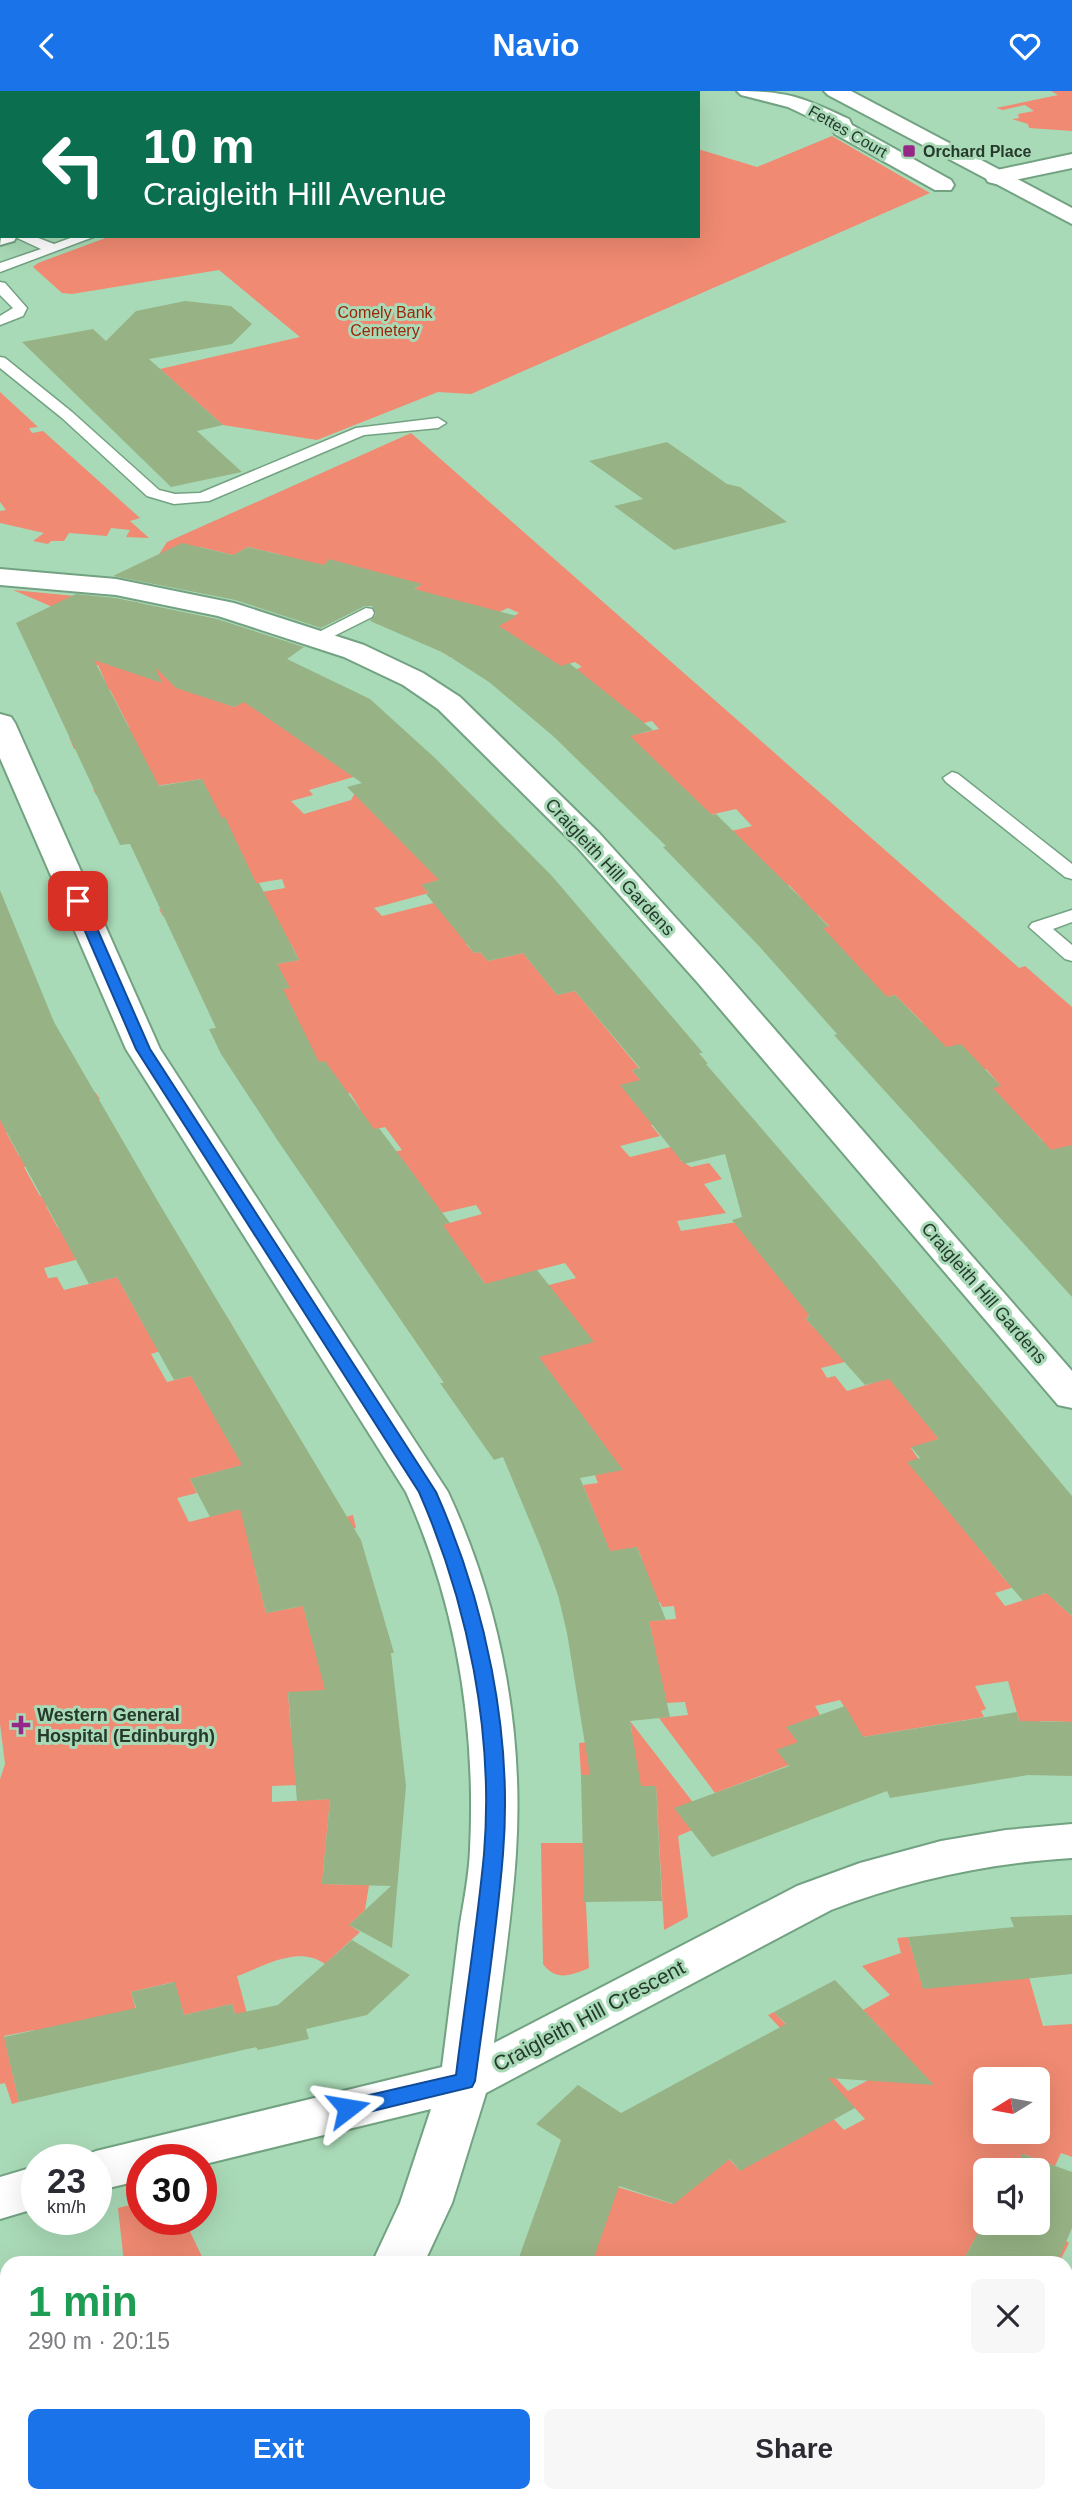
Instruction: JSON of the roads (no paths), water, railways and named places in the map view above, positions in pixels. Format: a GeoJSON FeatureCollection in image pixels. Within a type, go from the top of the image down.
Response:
{"type":"FeatureCollection","features":[{"type":"Feature","properties":{"kind":"street","name":"Fettes Court"},"geometry":{"type":"LineString","coordinates":[[748,91],[774,95],[807,107],[841,124],[843,129],[943,185]]}},
{"type":"Feature","properties":{"kind":"street"},"geometry":{"type":"LineString","coordinates":[[835,91],[1072,216]]}},
{"type":"Feature","properties":{"kind":"street"},"geometry":{"type":"LineString","coordinates":[[996,177],[1072,161]]}},
{"type":"Feature","properties":{"kind":"street","name":"Craigleith Hill Gardens"},"geometry":{"type":"LineString","coordinates":[[0,577],[69,581],[146,591],[224,609],[318,637],[373,659],[430,690],[463,714],[587,839],[710,976],[1071,1393]]}},
{"type":"Feature","properties":{"kind":"street"},"geometry":{"type":"LineString","coordinates":[[0,723],[138,1041],[427,1492],[448,1538],[470,1606],[486,1682],[493,1770],[494,1852],[465,2081],[426,2203],[401,2256]]}},
{"type":"Feature","properties":{"kind":"street","name":"Craigleith Hill Crescent"},"geometry":{"type":"LineString","coordinates":[[112,2167],[465,2081],[814,1898],[878,1874],[936,1859],[995,1848],[1072,1841]]}},
{"type":"Feature","properties":{"kind":"street"},"geometry":{"type":"LineString","coordinates":[[0,2197],[21,2191]]}},
{"type":"Feature","properties":{"kind":"lane"},"geometry":{"type":"LineString","coordinates":[[25,238],[54,249]]}},
{"type":"Feature","properties":{"kind":"lane"},"geometry":{"type":"LineString","coordinates":[[0,268],[84,238]]}},
{"type":"Feature","properties":{"kind":"lane"},"geometry":{"type":"LineString","coordinates":[[0,286],[20,309],[18,313],[0,321]]}},
{"type":"Feature","properties":{"kind":"lane"},"geometry":{"type":"LineString","coordinates":[[0,361],[67,415],[153,493],[174,499],[203,498],[361,431],[438,423]]}},
{"type":"Feature","properties":{"kind":"lane"},"geometry":{"type":"LineString","coordinates":[[318,637],[366,613]]}},
{"type":"Feature","properties":{"kind":"lane"},"geometry":{"type":"LineString","coordinates":[[952,778],[1072,873]]}},
{"type":"Feature","properties":{"kind":"lane"},"geometry":{"type":"LineString","coordinates":[[1072,916],[1039,927],[1072,954]]}},
{"type":"Feature","properties":{"kind":"place","name":"Orchard Place"},"geometry":{"type":"Point","coordinates":[909,151]}},
{"type":"Feature","properties":{"kind":"place","name":"Western General Hospital (Edinburgh)"},"geometry":{"type":"Point","coordinates":[21,1725]}},
{"type":"Feature","properties":{"kind":"park label","name":"Comely Bank Cemetery"},"geometry":{"type":"Point","coordinates":[385,321]}}]}
